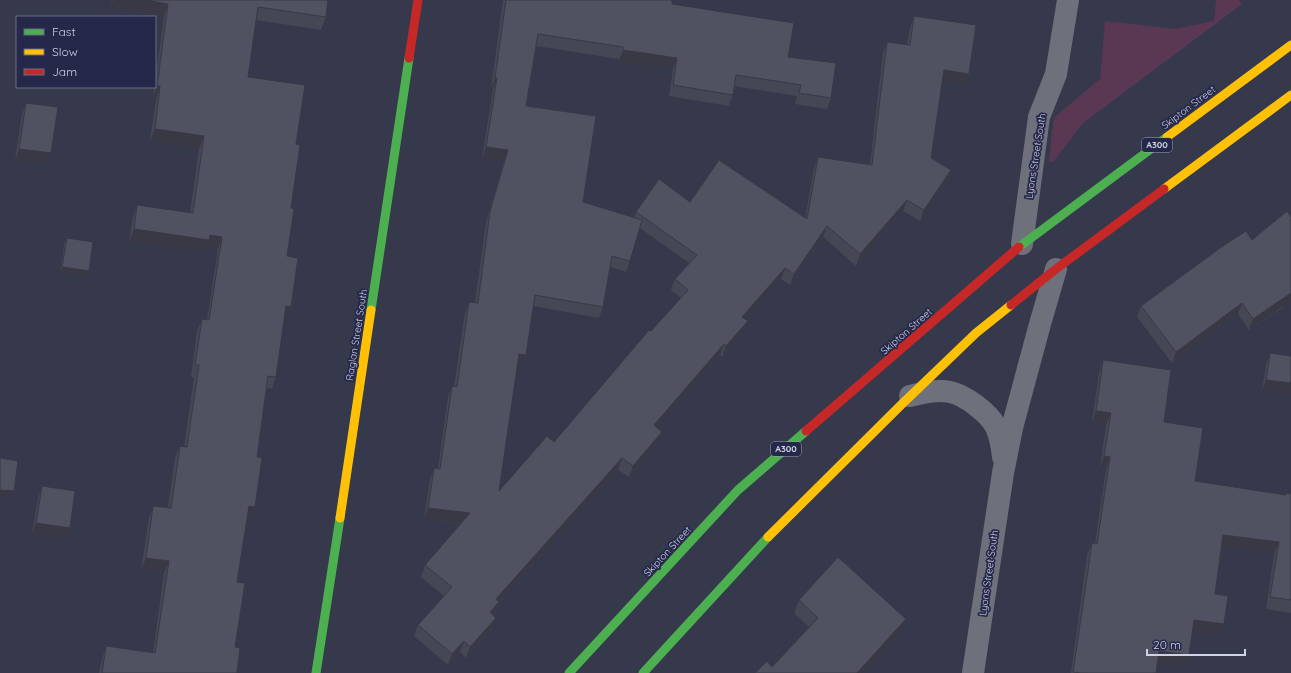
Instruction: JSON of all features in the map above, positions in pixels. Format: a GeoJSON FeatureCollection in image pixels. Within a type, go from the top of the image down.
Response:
{"type":"FeatureCollection","features":[{"type":"Feature","properties":{"kind":"main road","name":"Raglan Street South"},"geometry":{"type":"LineString","coordinates":[[316,673],[418,0]]}},
{"type":"Feature","properties":{"kind":"main road","name":"Skipton Street"},"geometry":{"type":"LineString","coordinates":[[569,673],[738,490],[1022,244],[1291,45]]}},
{"type":"Feature","properties":{"kind":"main road"},"geometry":{"type":"LineString","coordinates":[[643,673],[769,536],[910,396],[976,333],[1056,269],[1291,96]]}},
{"type":"Feature","properties":{"kind":"street","name":"Lyons Street South"},"geometry":{"type":"LineString","coordinates":[[1022,244],[1041,110],[1056,74],[1068,0]]}},
{"type":"Feature","properties":{"kind":"street","name":"Lyons Street South"},"geometry":{"type":"LineString","coordinates":[[973,673],[1003,472],[1012,428],[1056,269]]}},
{"type":"Feature","properties":{"kind":"street","name":"Lyons Street South"},"geometry":{"type":"LineString","coordinates":[[910,396],[939,391],[949,391],[975,404],[996,427],[1002,450],[1003,472]]}},
{"type":"Feature","properties":{"kind":"shaded area"},"geometry":{"type":"Polygon","coordinates":[[[1216,0],[1239,0],[1242,4],[1083,123],[1053,162],[1049,162],[1053,123],[1056,116],[1100,79],[1105,21],[1175,29],[1214,21],[1216,0]]]}},
{"type":"Feature","properties":{"kind":"building"},"geometry":{"type":"Polygon","coordinates":[[[145,0],[328,0],[326,17],[258,7],[248,77],[305,85],[296,144],[300,145],[291,208],[294,209],[287,256],[298,258],[291,307],[286,306],[276,377],[268,376],[257,457],[262,458],[255,507],[249,506],[237,582],[245,583],[235,647],[240,648],[237,673],[102,673],[106,646],[155,653],[169,561],[146,558],[153,506],[171,508],[180,446],[187,447],[199,365],[195,365],[202,319],[209,320],[222,237],[210,235],[209,240],[134,229],[137,205],[193,213],[204,136],[155,129],[160,86],[157,86],[168,4],[145,0]]]}},
{"type":"Feature","properties":{"kind":"building"},"geometry":{"type":"Polygon","coordinates":[[[506,0],[672,0],[672,4],[794,23],[788,57],[836,63],[831,98],[799,93],[801,85],[736,75],[733,95],[673,85],[677,58],[623,50],[623,47],[538,34],[526,106],[596,116],[583,202],[642,220],[630,261],[612,256],[603,307],[535,295],[526,355],[519,354],[499,491],[547,436],[554,442],[649,330],[651,331],[688,290],[675,279],[697,255],[636,212],[659,179],[690,202],[719,160],[807,219],[818,157],[872,165],[887,42],[910,45],[914,16],[976,25],[969,74],[944,70],[931,158],[951,170],[924,210],[907,200],[860,254],[827,226],[794,274],[785,268],[742,317],[748,321],[726,346],[724,344],[654,425],[662,432],[633,466],[622,458],[496,599],[499,602],[490,612],[496,618],[470,647],[464,641],[452,654],[418,625],[452,587],[425,565],[470,513],[428,508],[434,468],[440,469],[452,386],[457,387],[469,302],[478,303],[490,211],[508,150],[486,147],[497,78],[495,78],[506,0]]]}},
{"type":"Feature","properties":{"kind":"building"},"geometry":{"type":"Polygon","coordinates":[[[26,103],[58,107],[51,153],[19,149],[26,103]]]}},
{"type":"Feature","properties":{"kind":"building"},"geometry":{"type":"Polygon","coordinates":[[[1287,211],[1291,217],[1291,293],[1253,319],[1242,303],[1176,352],[1141,306],[1220,248],[1246,231],[1252,240],[1287,211]]]}},
{"type":"Feature","properties":{"kind":"building"},"geometry":{"type":"Polygon","coordinates":[[[67,238],[93,242],[89,271],[62,267],[67,238]]]}},
{"type":"Feature","properties":{"kind":"building"},"geometry":{"type":"Polygon","coordinates":[[[1270,353],[1291,356],[1291,383],[1266,380],[1270,353]]]}},
{"type":"Feature","properties":{"kind":"building"},"geometry":{"type":"Polygon","coordinates":[[[1103,360],[1171,370],[1164,422],[1203,428],[1195,481],[1286,495],[1286,493],[1291,494],[1291,600],[1270,597],[1279,542],[1223,535],[1215,594],[1228,596],[1224,624],[1194,620],[1189,655],[1159,651],[1156,673],[1073,672],[1092,543],[1097,544],[1110,457],[1104,456],[1111,413],[1096,411],[1103,360]]]}},
{"type":"Feature","properties":{"kind":"building"},"geometry":{"type":"Polygon","coordinates":[[[0,458],[18,461],[14,491],[0,490],[0,458]]]}},
{"type":"Feature","properties":{"kind":"building"},"geometry":{"type":"Polygon","coordinates":[[[42,486],[75,491],[70,528],[36,523],[42,486]]]}},
{"type":"Feature","properties":{"kind":"building"},"geometry":{"type":"Polygon","coordinates":[[[838,557],[906,619],[857,673],[755,673],[767,661],[772,667],[818,618],[799,600],[838,557]]]}},
{"type":"Feature","properties":{"kind":"traffic: fast"},"geometry":{"type":"LineString","coordinates":[[371,310],[409,58]]}},
{"type":"Feature","properties":{"kind":"traffic: fast"},"geometry":{"type":"LineString","coordinates":[[1019,247],[1167,137]]}},
{"type":"Feature","properties":{"kind":"traffic: fast"},"geometry":{"type":"LineString","coordinates":[[569,673],[738,490],[806,431]]}},
{"type":"Feature","properties":{"kind":"traffic: fast"},"geometry":{"type":"LineString","coordinates":[[316,673],[340,518]]}},
{"type":"Feature","properties":{"kind":"traffic: fast"},"geometry":{"type":"LineString","coordinates":[[643,673],[768,537]]}},
{"type":"Feature","properties":{"kind":"traffic: slow"},"geometry":{"type":"LineString","coordinates":[[1167,137],[1291,45]]}},
{"type":"Feature","properties":{"kind":"traffic: slow"},"geometry":{"type":"LineString","coordinates":[[1164,189],[1291,95]]}},
{"type":"Feature","properties":{"kind":"traffic: slow"},"geometry":{"type":"LineString","coordinates":[[768,537],[976,333],[1011,305]]}},
{"type":"Feature","properties":{"kind":"traffic: slow"},"geometry":{"type":"LineString","coordinates":[[340,518],[371,310]]}},
{"type":"Feature","properties":{"kind":"traffic: jam"},"geometry":{"type":"LineString","coordinates":[[409,58],[418,0]]}},
{"type":"Feature","properties":{"kind":"traffic: jam"},"geometry":{"type":"LineString","coordinates":[[1011,305],[1056,269],[1164,189]]}},
{"type":"Feature","properties":{"kind":"traffic: jam"},"geometry":{"type":"LineString","coordinates":[[806,431],[1019,247]]}}]}
